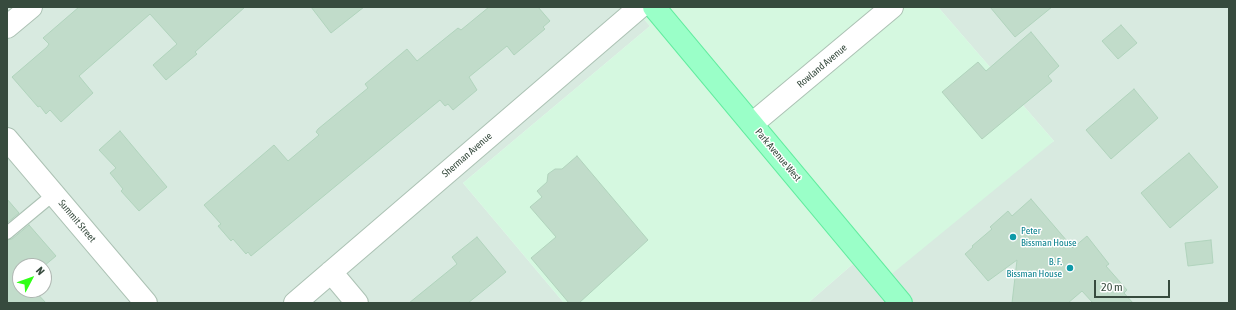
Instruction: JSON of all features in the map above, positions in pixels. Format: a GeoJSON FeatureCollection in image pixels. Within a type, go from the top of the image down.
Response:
{"type":"FeatureCollection","features":[{"type":"Feature","properties":{"kind":"main road","name":"Park Avenue West"},"geometry":{"type":"LineString","coordinates":[[654,7],[901,303]]}},
{"type":"Feature","properties":{"kind":"street"},"geometry":{"type":"LineString","coordinates":[[7,27],[31,7]]}},
{"type":"Feature","properties":{"kind":"street","name":"Sherman Avenue"},"geometry":{"type":"LineString","coordinates":[[294,303],[640,7]]}},
{"type":"Feature","properties":{"kind":"street","name":"Rowland Avenue"},"geometry":{"type":"LineString","coordinates":[[752,124],[892,7]]}},
{"type":"Feature","properties":{"kind":"street","name":"Summit Street"},"geometry":{"type":"LineString","coordinates":[[7,139],[146,303]]}},
{"type":"Feature","properties":{"kind":"street"},"geometry":{"type":"LineString","coordinates":[[331,272],[357,303]]}},
{"type":"Feature","properties":{"kind":"lane"},"geometry":{"type":"LineString","coordinates":[[7,233],[54,194]]}},
{"type":"Feature","properties":{"kind":"shaded area"},"geometry":{"type":"Polygon","coordinates":[[[7,7],[633,7],[650,26],[463,183],[564,303],[7,303],[7,7]]]}},
{"type":"Feature","properties":{"kind":"shaded area"},"geometry":{"type":"Polygon","coordinates":[[[633,7],[938,7],[1054,141],[882,282],[861,257],[808,303],[564,303],[463,183],[650,26],[633,7]]]}},
{"type":"Feature","properties":{"kind":"shaded area"},"geometry":{"type":"Polygon","coordinates":[[[938,7],[1229,7],[1229,303],[808,303],[861,257],[1054,141],[938,7]]]}},
{"type":"Feature","properties":{"kind":"building"},"geometry":{"type":"Polygon","coordinates":[[[79,7],[245,7],[195,52],[197,54],[166,80],[153,65],[177,44],[150,14],[79,76],[93,93],[61,122],[50,110],[46,114],[40,106],[38,107],[12,77],[47,47],[49,44],[43,38],[79,7]]]}},
{"type":"Feature","properties":{"kind":"building"},"geometry":{"type":"Polygon","coordinates":[[[311,7],[364,7],[331,33],[311,7]]]}},
{"type":"Feature","properties":{"kind":"building"},"geometry":{"type":"Polygon","coordinates":[[[489,7],[538,7],[550,21],[543,27],[545,29],[514,55],[507,46],[469,77],[477,90],[453,110],[448,104],[445,106],[440,100],[251,256],[248,252],[246,254],[233,239],[231,241],[218,226],[221,224],[204,205],[274,145],[288,161],[319,135],[316,132],[318,129],[368,88],[365,84],[407,49],[417,61],[458,28],[461,30],[489,7]]]}},
{"type":"Feature","properties":{"kind":"building"},"geometry":{"type":"Polygon","coordinates":[[[990,7],[1052,7],[1015,37],[990,7]]]}},
{"type":"Feature","properties":{"kind":"building"},"geometry":{"type":"Polygon","coordinates":[[[1121,25],[1137,43],[1118,59],[1102,41],[1121,25]]]}},
{"type":"Feature","properties":{"kind":"building"},"geometry":{"type":"Polygon","coordinates":[[[1031,32],[1059,66],[1048,76],[1052,81],[982,139],[942,92],[978,62],[986,71],[1031,32]]]}},
{"type":"Feature","properties":{"kind":"building"},"geometry":{"type":"Polygon","coordinates":[[[1134,89],[1158,118],[1111,159],[1086,130],[1134,89]]]}},
{"type":"Feature","properties":{"kind":"building"},"geometry":{"type":"Polygon","coordinates":[[[120,131],[167,187],[139,211],[121,191],[123,189],[110,173],[116,168],[99,150],[120,131]]]}},
{"type":"Feature","properties":{"kind":"building"},"geometry":{"type":"Polygon","coordinates":[[[1189,153],[1218,187],[1170,228],[1141,193],[1189,153]]]}},
{"type":"Feature","properties":{"kind":"building"},"geometry":{"type":"Polygon","coordinates":[[[577,156],[648,240],[579,303],[569,303],[531,258],[556,237],[530,207],[542,197],[537,191],[547,182],[548,174],[555,169],[562,169],[577,156]]]}},
{"type":"Feature","properties":{"kind":"building"},"geometry":{"type":"Polygon","coordinates":[[[7,199],[19,213],[7,223],[7,199]]]}},
{"type":"Feature","properties":{"kind":"building"},"geometry":{"type":"Polygon","coordinates":[[[1031,199],[1073,248],[1087,236],[1109,264],[1106,266],[1127,290],[1124,293],[1133,303],[1093,303],[1082,291],[1068,303],[1012,303],[1017,260],[988,281],[965,254],[992,229],[990,227],[1008,211],[1012,216],[1031,199]]]}},
{"type":"Feature","properties":{"kind":"building"},"geometry":{"type":"Polygon","coordinates":[[[29,225],[56,256],[52,259],[52,258],[12,258],[12,298],[41,298],[46,303],[7,303],[7,240],[12,239],[29,225]]]}},
{"type":"Feature","properties":{"kind":"building"},"geometry":{"type":"Polygon","coordinates":[[[477,237],[506,272],[468,303],[409,303],[457,264],[452,257],[477,237]]]}},
{"type":"Feature","properties":{"kind":"building"},"geometry":{"type":"Polygon","coordinates":[[[1211,240],[1213,263],[1188,266],[1185,243],[1211,240]]]}},
{"type":"Feature","properties":{"kind":"place","name":"Peter Bissman House"},"geometry":{"type":"Point","coordinates":[1013,237]}},
{"type":"Feature","properties":{"kind":"place","name":"B. F. Bissman House"},"geometry":{"type":"Point","coordinates":[1070,268]}}]}
